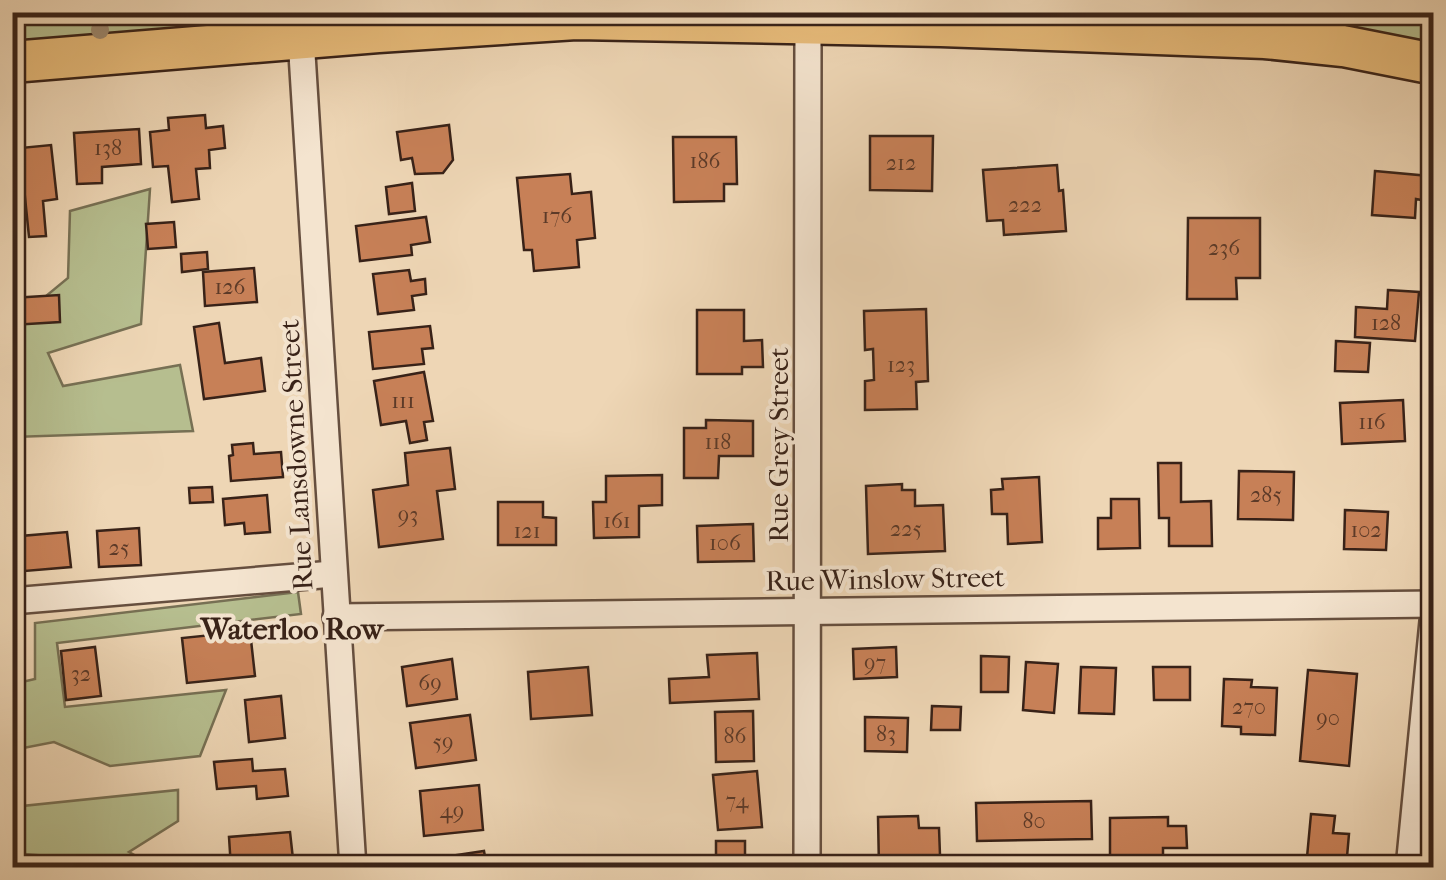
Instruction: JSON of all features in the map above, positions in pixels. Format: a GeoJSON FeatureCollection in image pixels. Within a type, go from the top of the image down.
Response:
{"type":"FeatureCollection","features":[{"type":"Feature","properties":{"kind":"main road"},"geometry":{"type":"LineString","coordinates":[[12,62],[576,19],[941,26],[1265,38],[1343,46],[1434,64]]}},
{"type":"Feature","properties":{"kind":"street","name":"Rue Grey Street"},"geometry":{"type":"LineString","coordinates":[[807,868],[808,24]]}},
{"type":"Feature","properties":{"kind":"street","name":"Rue Lansdowne Street"},"geometry":{"type":"LineString","coordinates":[[301,38],[354,868]]}},
{"type":"Feature","properties":{"kind":"street"},"geometry":{"type":"LineString","coordinates":[[12,600],[333,574]]}},
{"type":"Feature","properties":{"kind":"street","name":"Rue Winslow Street"},"geometry":{"type":"LineString","coordinates":[[336,617],[808,610],[1434,608]]}},
{"type":"Feature","properties":{"kind":"street"},"geometry":{"type":"LineString","coordinates":[[1410,868],[1434,608]]}},
{"type":"Feature","properties":{"kind":"path"},"geometry":{"type":"LineString","coordinates":[[12,20],[78,12]]}},
{"type":"Feature","properties":{"kind":"path"},"geometry":{"type":"LineString","coordinates":[[1373,12],[1434,26]]}},
{"type":"Feature","properties":{"kind":"green space"},"geometry":{"type":"Polygon","coordinates":[[[13,12],[1434,13],[1433,64],[845,23],[13,62],[13,12]]]}},
{"type":"Feature","properties":{"kind":"green space"},"geometry":{"type":"Polygon","coordinates":[[[150,189],[141,324],[48,353],[63,386],[180,365],[193,431],[13,437],[12,324],[68,278],[70,211],[150,189]]]}},
{"type":"Feature","properties":{"kind":"green space"},"geometry":{"type":"Polygon","coordinates":[[[298,592],[301,614],[57,643],[65,707],[226,690],[200,756],[110,766],[54,742],[13,750],[13,684],[35,679],[35,623],[298,592]]]}},
{"type":"Feature","properties":{"kind":"green space"},"geometry":{"type":"Polygon","coordinates":[[[178,790],[178,821],[129,852],[156,867],[57,867],[58,857],[13,853],[13,807],[178,790]]]}},
{"type":"Feature","properties":{"kind":"building"},"geometry":{"type":"Polygon","coordinates":[[[205,115],[206,128],[223,126],[225,148],[209,150],[210,168],[196,169],[199,199],[172,202],[168,166],[153,167],[150,132],[169,130],[168,118],[205,115]]]}},
{"type":"Feature","properties":{"kind":"building"},"geometry":{"type":"Polygon","coordinates":[[[449,125],[453,160],[443,173],[415,174],[412,158],[401,160],[397,132],[449,125]]]}},
{"type":"Feature","properties":{"kind":"building"},"geometry":{"type":"Polygon","coordinates":[[[139,129],[141,164],[102,167],[102,183],[77,184],[74,133],[139,129]]]}},
{"type":"Feature","properties":{"kind":"building"},"geometry":{"type":"Polygon","coordinates":[[[870,136],[933,136],[932,191],[870,190],[870,136]]]}},
{"type":"Feature","properties":{"kind":"building"},"geometry":{"type":"Polygon","coordinates":[[[673,137],[736,137],[737,184],[724,184],[724,201],[674,202],[673,137]]]}},
{"type":"Feature","properties":{"kind":"building"},"geometry":{"type":"Polygon","coordinates":[[[51,145],[57,199],[43,201],[46,236],[29,237],[20,148],[51,145]]]}},
{"type":"Feature","properties":{"kind":"building"},"geometry":{"type":"Polygon","coordinates":[[[1057,165],[1066,231],[1004,235],[1003,220],[987,221],[983,170],[1057,165]]]}},
{"type":"Feature","properties":{"kind":"building"},"geometry":{"type":"Polygon","coordinates":[[[1375,171],[1429,176],[1427,201],[1416,199],[1415,218],[1372,215],[1375,171]]]}},
{"type":"Feature","properties":{"kind":"building"},"geometry":{"type":"Polygon","coordinates":[[[570,174],[572,194],[591,192],[595,238],[577,240],[579,267],[534,271],[532,250],[524,250],[517,178],[570,174]]]}},
{"type":"Feature","properties":{"kind":"building"},"geometry":{"type":"Polygon","coordinates":[[[412,183],[415,211],[389,214],[386,187],[412,183]]]}},
{"type":"Feature","properties":{"kind":"building"},"geometry":{"type":"Polygon","coordinates":[[[426,217],[430,242],[411,245],[412,255],[360,261],[356,226],[426,217]]]}},
{"type":"Feature","properties":{"kind":"building"},"geometry":{"type":"Polygon","coordinates":[[[1188,218],[1260,218],[1260,278],[1236,278],[1237,299],[1187,299],[1188,218]]]}},
{"type":"Feature","properties":{"kind":"building"},"geometry":{"type":"Polygon","coordinates":[[[174,222],[176,247],[148,249],[146,224],[174,222]]]}},
{"type":"Feature","properties":{"kind":"building"},"geometry":{"type":"Polygon","coordinates":[[[207,252],[208,269],[182,272],[181,254],[207,252]]]}},
{"type":"Feature","properties":{"kind":"building"},"geometry":{"type":"Polygon","coordinates":[[[254,268],[257,302],[205,306],[203,272],[254,268]]]}},
{"type":"Feature","properties":{"kind":"building"},"geometry":{"type":"Polygon","coordinates":[[[409,270],[411,281],[425,279],[426,294],[412,296],[414,310],[378,314],[373,274],[409,270]]]}},
{"type":"Feature","properties":{"kind":"building"},"geometry":{"type":"Polygon","coordinates":[[[1388,290],[1419,292],[1415,341],[1355,337],[1356,307],[1387,309],[1388,290]]]}},
{"type":"Feature","properties":{"kind":"building"},"geometry":{"type":"Polygon","coordinates":[[[59,295],[60,322],[12,325],[12,298],[59,295]]]}},
{"type":"Feature","properties":{"kind":"building"},"geometry":{"type":"Polygon","coordinates":[[[926,309],[928,381],[916,382],[917,409],[865,410],[865,381],[874,380],[873,349],[865,350],[864,311],[926,309]]]}},
{"type":"Feature","properties":{"kind":"building"},"geometry":{"type":"Polygon","coordinates":[[[697,310],[744,310],[744,341],[762,340],[763,367],[742,367],[742,374],[697,374],[697,310]]]}},
{"type":"Feature","properties":{"kind":"building"},"geometry":{"type":"Polygon","coordinates":[[[219,323],[225,363],[261,358],[265,391],[204,399],[194,327],[219,323]]]}},
{"type":"Feature","properties":{"kind":"building"},"geometry":{"type":"Polygon","coordinates":[[[430,326],[433,348],[422,349],[424,364],[373,369],[369,332],[430,326]]]}},
{"type":"Feature","properties":{"kind":"building"},"geometry":{"type":"Polygon","coordinates":[[[1336,341],[1370,343],[1368,372],[1335,371],[1336,341]]]}},
{"type":"Feature","properties":{"kind":"building"},"geometry":{"type":"Polygon","coordinates":[[[424,372],[433,421],[424,422],[427,440],[410,443],[406,421],[381,425],[374,381],[424,372]]]}},
{"type":"Feature","properties":{"kind":"building"},"geometry":{"type":"Polygon","coordinates":[[[1403,400],[1405,441],[1342,444],[1340,403],[1403,400]]]}},
{"type":"Feature","properties":{"kind":"building"},"geometry":{"type":"Polygon","coordinates":[[[706,420],[753,421],[753,456],[719,456],[718,478],[684,478],[684,428],[706,428],[706,420]]]}},
{"type":"Feature","properties":{"kind":"building"},"geometry":{"type":"Polygon","coordinates":[[[253,443],[254,454],[281,452],[283,477],[231,481],[232,445],[253,443]]]}},
{"type":"Feature","properties":{"kind":"building"},"geometry":{"type":"Polygon","coordinates":[[[450,448],[455,489],[437,491],[443,539],[379,547],[373,490],[408,485],[405,453],[450,448]]]}},
{"type":"Feature","properties":{"kind":"building"},"geometry":{"type":"Polygon","coordinates":[[[1158,463],[1181,463],[1181,502],[1211,501],[1212,546],[1169,546],[1169,518],[1159,518],[1158,463]]]}},
{"type":"Feature","properties":{"kind":"building"},"geometry":{"type":"Polygon","coordinates":[[[1239,471],[1294,472],[1293,520],[1238,519],[1239,471]]]}},
{"type":"Feature","properties":{"kind":"building"},"geometry":{"type":"Polygon","coordinates":[[[662,475],[662,505],[639,506],[639,537],[594,538],[593,502],[606,502],[606,476],[662,475]]]}},
{"type":"Feature","properties":{"kind":"building"},"geometry":{"type":"Polygon","coordinates":[[[1039,477],[1042,542],[1008,544],[1007,514],[992,514],[991,490],[1003,489],[1002,479],[1039,477]]]}},
{"type":"Feature","properties":{"kind":"building"},"geometry":{"type":"Polygon","coordinates":[[[902,484],[902,490],[915,490],[915,506],[943,505],[945,551],[868,554],[866,486],[902,484]]]}},
{"type":"Feature","properties":{"kind":"building"},"geometry":{"type":"Polygon","coordinates":[[[212,487],[213,502],[190,503],[189,488],[212,487]]]}},
{"type":"Feature","properties":{"kind":"building"},"geometry":{"type":"Polygon","coordinates":[[[267,495],[270,532],[245,534],[244,523],[225,525],[223,499],[267,495]]]}},
{"type":"Feature","properties":{"kind":"building"},"geometry":{"type":"Polygon","coordinates":[[[1111,499],[1139,499],[1140,548],[1098,549],[1098,518],[1111,518],[1111,499]]]}},
{"type":"Feature","properties":{"kind":"building"},"geometry":{"type":"Polygon","coordinates":[[[498,502],[543,502],[543,517],[556,518],[556,545],[498,545],[498,502]]]}},
{"type":"Feature","properties":{"kind":"building"},"geometry":{"type":"Polygon","coordinates":[[[1345,510],[1388,512],[1386,550],[1344,549],[1345,510]]]}},
{"type":"Feature","properties":{"kind":"building"},"geometry":{"type":"Polygon","coordinates":[[[753,524],[754,561],[698,562],[697,526],[753,524]]]}},
{"type":"Feature","properties":{"kind":"building"},"geometry":{"type":"Polygon","coordinates":[[[139,528],[141,565],[99,567],[97,531],[139,528]]]}},
{"type":"Feature","properties":{"kind":"building"},"geometry":{"type":"Polygon","coordinates":[[[67,532],[71,567],[25,571],[21,536],[67,532]]]}},
{"type":"Feature","properties":{"kind":"building"},"geometry":{"type":"Polygon","coordinates":[[[250,631],[255,676],[187,683],[182,638],[250,631]]]}},
{"type":"Feature","properties":{"kind":"building"},"geometry":{"type":"Polygon","coordinates":[[[95,647],[101,696],[66,700],[61,651],[95,647]]]}},
{"type":"Feature","properties":{"kind":"building"},"geometry":{"type":"Polygon","coordinates":[[[896,647],[897,677],[854,679],[853,649],[896,647]]]}},
{"type":"Feature","properties":{"kind":"building"},"geometry":{"type":"Polygon","coordinates":[[[757,653],[759,699],[670,703],[669,679],[709,677],[707,655],[757,653]]]}},
{"type":"Feature","properties":{"kind":"building"},"geometry":{"type":"Polygon","coordinates":[[[981,656],[1009,657],[1008,692],[981,692],[981,656]]]}},
{"type":"Feature","properties":{"kind":"building"},"geometry":{"type":"Polygon","coordinates":[[[452,659],[457,699],[407,706],[402,667],[452,659]]]}},
{"type":"Feature","properties":{"kind":"building"},"geometry":{"type":"Polygon","coordinates":[[[1026,662],[1058,664],[1054,713],[1023,710],[1026,662]]]}},
{"type":"Feature","properties":{"kind":"building"},"geometry":{"type":"Polygon","coordinates":[[[588,667],[592,715],[531,719],[528,672],[588,667]]]}},
{"type":"Feature","properties":{"kind":"building"},"geometry":{"type":"Polygon","coordinates":[[[1081,667],[1116,668],[1114,714],[1079,713],[1081,667]]]}},
{"type":"Feature","properties":{"kind":"building"},"geometry":{"type":"Polygon","coordinates":[[[1153,667],[1190,667],[1190,700],[1154,700],[1153,667]]]}},
{"type":"Feature","properties":{"kind":"building"},"geometry":{"type":"Polygon","coordinates":[[[1308,670],[1357,674],[1349,766],[1300,761],[1308,670]]]}},
{"type":"Feature","properties":{"kind":"building"},"geometry":{"type":"Polygon","coordinates":[[[1224,679],[1252,680],[1251,687],[1277,688],[1275,735],[1241,734],[1241,727],[1222,726],[1224,679]]]}},
{"type":"Feature","properties":{"kind":"building"},"geometry":{"type":"Polygon","coordinates":[[[281,696],[285,738],[249,742],[245,700],[281,696]]]}},
{"type":"Feature","properties":{"kind":"building"},"geometry":{"type":"Polygon","coordinates":[[[932,706],[961,707],[960,730],[931,730],[932,706]]]}},
{"type":"Feature","properties":{"kind":"building"},"geometry":{"type":"Polygon","coordinates":[[[753,711],[754,761],[716,762],[715,712],[753,711]]]}},
{"type":"Feature","properties":{"kind":"building"},"geometry":{"type":"Polygon","coordinates":[[[470,715],[476,760],[416,768],[410,723],[470,715]]]}},
{"type":"Feature","properties":{"kind":"building"},"geometry":{"type":"Polygon","coordinates":[[[865,717],[908,718],[907,752],[865,751],[865,717]]]}},
{"type":"Feature","properties":{"kind":"building"},"geometry":{"type":"Polygon","coordinates":[[[252,759],[253,771],[285,769],[288,796],[257,799],[256,786],[217,789],[214,762],[252,759]]]}},
{"type":"Feature","properties":{"kind":"building"},"geometry":{"type":"Polygon","coordinates":[[[757,771],[762,827],[718,830],[713,775],[757,771]]]}},
{"type":"Feature","properties":{"kind":"building"},"geometry":{"type":"Polygon","coordinates":[[[479,785],[483,830],[424,836],[420,791],[479,785]]]}},
{"type":"Feature","properties":{"kind":"building"},"geometry":{"type":"Polygon","coordinates":[[[1091,801],[1092,839],[977,841],[976,803],[1091,801]]]}},
{"type":"Feature","properties":{"kind":"building"},"geometry":{"type":"Polygon","coordinates":[[[1311,814],[1335,816],[1333,833],[1349,834],[1346,868],[1306,868],[1311,814]]]}},
{"type":"Feature","properties":{"kind":"building"},"geometry":{"type":"Polygon","coordinates":[[[918,816],[919,828],[939,828],[940,855],[919,856],[920,868],[879,868],[878,817],[918,816]]]}},
{"type":"Feature","properties":{"kind":"building"},"geometry":{"type":"Polygon","coordinates":[[[1168,817],[1168,826],[1186,826],[1187,848],[1163,848],[1163,855],[1110,856],[1110,818],[1168,817]]]}},
{"type":"Feature","properties":{"kind":"building"},"geometry":{"type":"Polygon","coordinates":[[[290,832],[294,868],[231,868],[229,837],[290,832]]]}},
{"type":"Feature","properties":{"kind":"building"},"geometry":{"type":"Polygon","coordinates":[[[716,841],[745,841],[745,858],[763,857],[763,868],[700,868],[700,858],[716,858],[716,841]]]}},
{"type":"Feature","properties":{"kind":"building"},"geometry":{"type":"Polygon","coordinates":[[[484,851],[487,868],[418,868],[417,861],[484,851]]]}},
{"type":"Feature","properties":{"kind":"district","name":"Waterloo Row"},"geometry":{"type":"Point","coordinates":[292,629]}}]}
